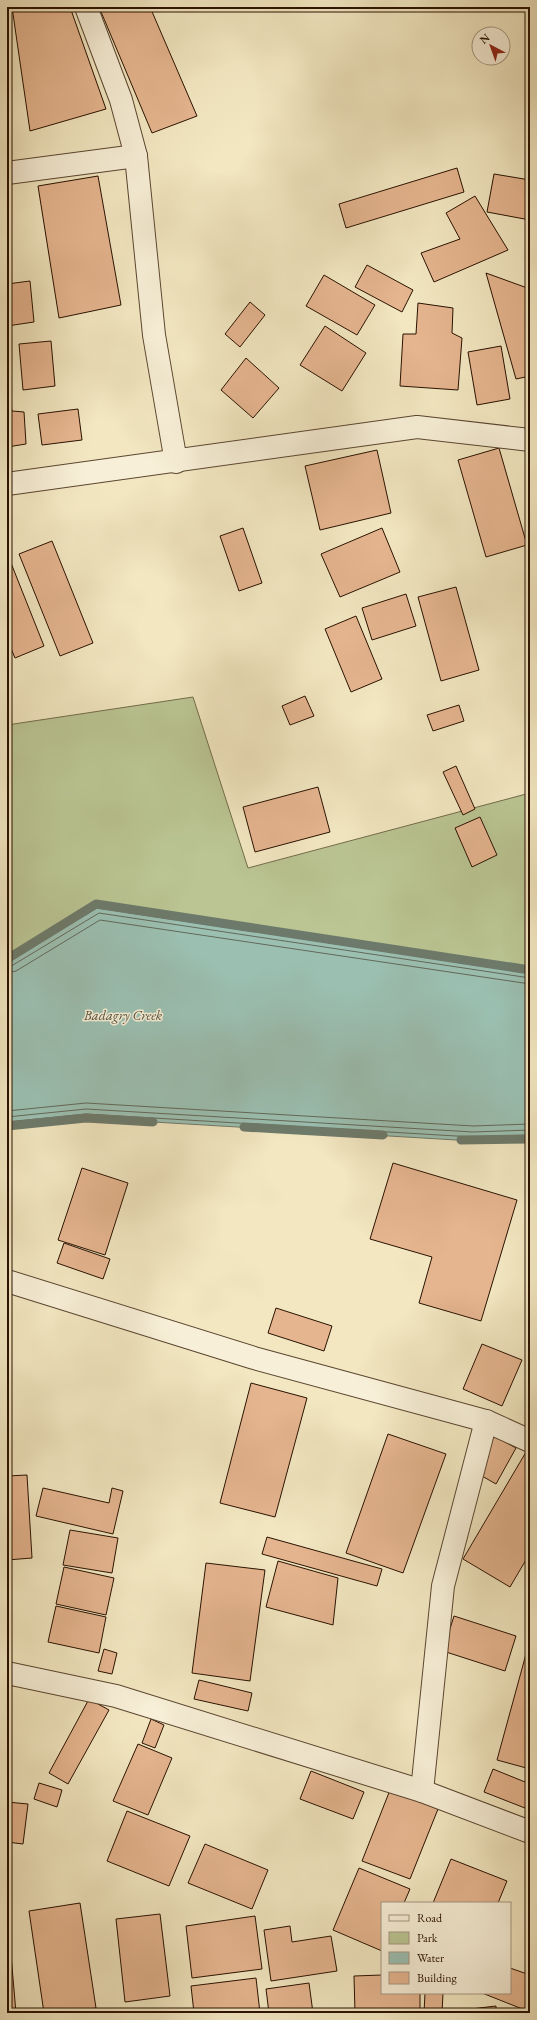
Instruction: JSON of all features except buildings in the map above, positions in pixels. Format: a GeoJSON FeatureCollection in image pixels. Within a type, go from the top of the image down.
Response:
{"type":"FeatureCollection","features":[{"type":"Feature","properties":{"kind":"street"},"geometry":{"type":"LineString","coordinates":[[86,7],[121,100],[136,156],[154,335],[176,462]]}},
{"type":"Feature","properties":{"kind":"street"},"geometry":{"type":"LineString","coordinates":[[7,173],[136,156]]}},
{"type":"Feature","properties":{"kind":"street"},"geometry":{"type":"LineString","coordinates":[[7,484],[176,462],[417,427],[530,440]]}},
{"type":"Feature","properties":{"kind":"street"},"geometry":{"type":"LineString","coordinates":[[7,1281],[254,1358],[486,1421],[530,1441]]}},
{"type":"Feature","properties":{"kind":"street"},"geometry":{"type":"LineString","coordinates":[[422,1790],[443,1586],[486,1421]]}},
{"type":"Feature","properties":{"kind":"street"},"geometry":{"type":"LineString","coordinates":[[7,1673],[116,1696],[422,1790],[530,1832]]}},
{"type":"Feature","properties":{"kind":"green space"},"geometry":{"type":"Polygon","coordinates":[[[193,697],[248,868],[530,793],[530,970],[96,904],[7,958],[7,725],[193,697]]]}},
{"type":"Feature","properties":{"kind":"water","name":"Badagry Creek"},"geometry":{"type":"Polygon","coordinates":[[[96,904],[530,970],[530,1139],[473,1141],[86,1118],[7,1126],[7,959],[96,904]]]}},
{"type":"Feature","properties":{"kind":"waterway"},"geometry":{"type":"LineString","coordinates":[[7,959],[96,904],[530,970]]}},
{"type":"Feature","properties":{"kind":"waterway"},"geometry":{"type":"LineString","coordinates":[[7,1126],[86,1118],[153,1122]]}},
{"type":"Feature","properties":{"kind":"waterway"},"geometry":{"type":"LineString","coordinates":[[244,1127],[383,1135]]}},
{"type":"Feature","properties":{"kind":"waterway"},"geometry":{"type":"LineString","coordinates":[[461,1140],[530,1139]]}}]}
